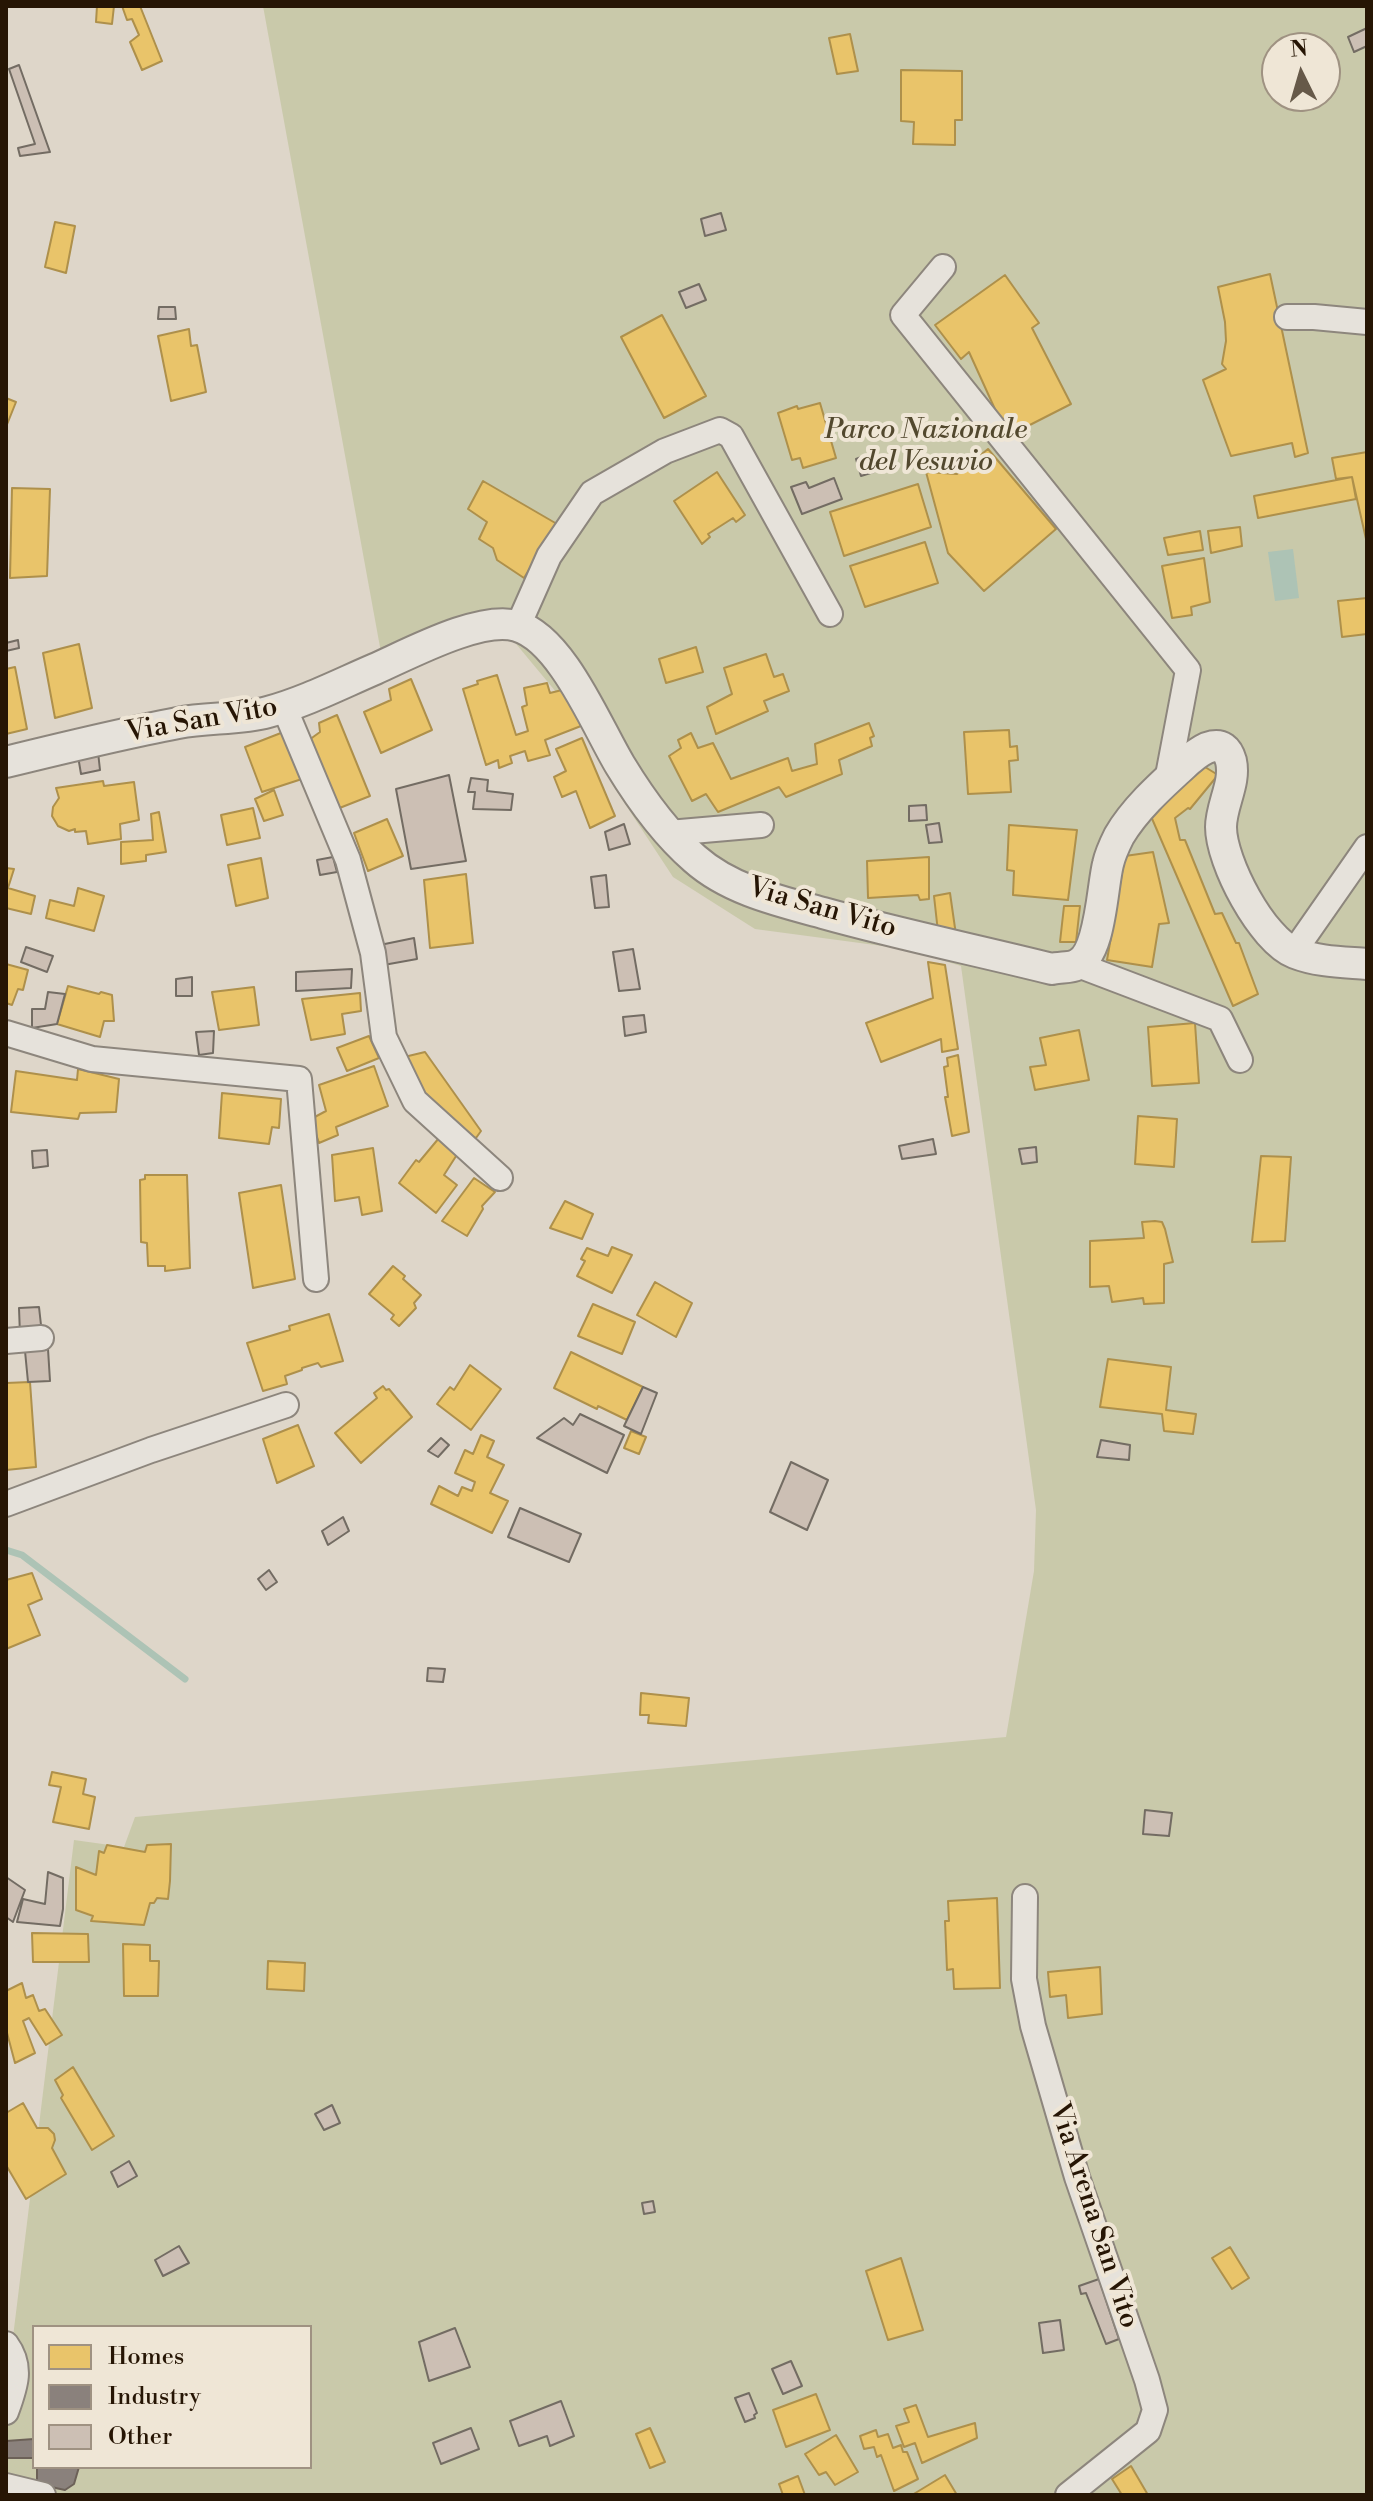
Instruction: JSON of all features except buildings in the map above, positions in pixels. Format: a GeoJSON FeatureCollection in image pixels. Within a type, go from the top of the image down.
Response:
{"type":"FeatureCollection","features":[{"type":"Feature","properties":{"kind":"street"},"geometry":{"type":"LineString","coordinates":[[943,267],[903,315],[1188,670],[1167,781]]}},
{"type":"Feature","properties":{"kind":"street"},"geometry":{"type":"LineString","coordinates":[[1287,317],[1367,322]]}},
{"type":"Feature","properties":{"kind":"street"},"geometry":{"type":"LineString","coordinates":[[518,626],[549,556],[592,493],[665,451],[720,430],[731,436],[830,614]]}},
{"type":"Feature","properties":{"kind":"street","name":"Via San Vito"},"geometry":{"type":"LineString","coordinates":[[6,762],[182,722],[265,713],[460,633],[496,623],[518,626],[534,634],[576,685],[621,767],[669,833],[697,861],[727,881],[779,901],[854,922],[1052,969],[1078,965]]}},
{"type":"Feature","properties":{"kind":"street"},"geometry":{"type":"LineString","coordinates":[[284,707],[348,860],[373,953],[384,1037],[415,1101],[500,1178]]}},
{"type":"Feature","properties":{"kind":"street"},"geometry":{"type":"LineString","coordinates":[[1240,1060],[1220,1019],[1078,965],[1089,953],[1098,923],[1108,861],[1120,835],[1167,781],[1197,753],[1210,745],[1219,746],[1228,753],[1232,780],[1221,826],[1223,846],[1234,877],[1253,912],[1275,938],[1293,953],[1325,961],[1367,964]]}},
{"type":"Feature","properties":{"kind":"street"},"geometry":{"type":"LineString","coordinates":[[669,833],[761,825]]}},
{"type":"Feature","properties":{"kind":"street"},"geometry":{"type":"LineString","coordinates":[[1293,953],[1367,847]]}},
{"type":"Feature","properties":{"kind":"street"},"geometry":{"type":"LineString","coordinates":[[6,1033],[92,1059],[299,1079],[316,1279]]}},
{"type":"Feature","properties":{"kind":"street"},"geometry":{"type":"LineString","coordinates":[[6,1341],[41,1338]]}},
{"type":"Feature","properties":{"kind":"street"},"geometry":{"type":"LineString","coordinates":[[6,1504],[151,1450],[286,1405]]}},
{"type":"Feature","properties":{"kind":"street","name":"Via Arena San Vito"},"geometry":{"type":"LineString","coordinates":[[1025,1897],[1024,1979],[1033,2026],[1077,2177],[1155,2410],[1148,2431],[1068,2495]]}},
{"type":"Feature","properties":{"kind":"street"},"geometry":{"type":"LineString","coordinates":[[6,2344],[16,2357],[16,2386],[6,2412]]}},
{"type":"Feature","properties":{"kind":"street"},"geometry":{"type":"LineString","coordinates":[[6,2486],[43,2495]]}},
{"type":"Feature","properties":{"kind":"green space","name":"Parco Nazionale del Vesuvio"},"geometry":{"type":"Polygon","coordinates":[[[263,6],[1367,6],[1367,2495],[6,2495],[6,2394],[74,1840],[124,1847],[135,1817],[1006,1737],[1034,1571],[1036,1510],[961,966],[905,949],[755,929],[673,877],[612,784],[576,716],[507,633],[372,680],[382,658],[263,6]]]}},
{"type":"Feature","properties":{"kind":"shaded area"},"geometry":{"type":"Polygon","coordinates":[[[1293,549],[1299,598],[1275,601],[1268,552],[1293,549]]]}},
{"type":"Feature","properties":{"kind":"waterway"},"geometry":{"type":"LineString","coordinates":[[6,1550],[22,1555],[185,1679]]}}]}
